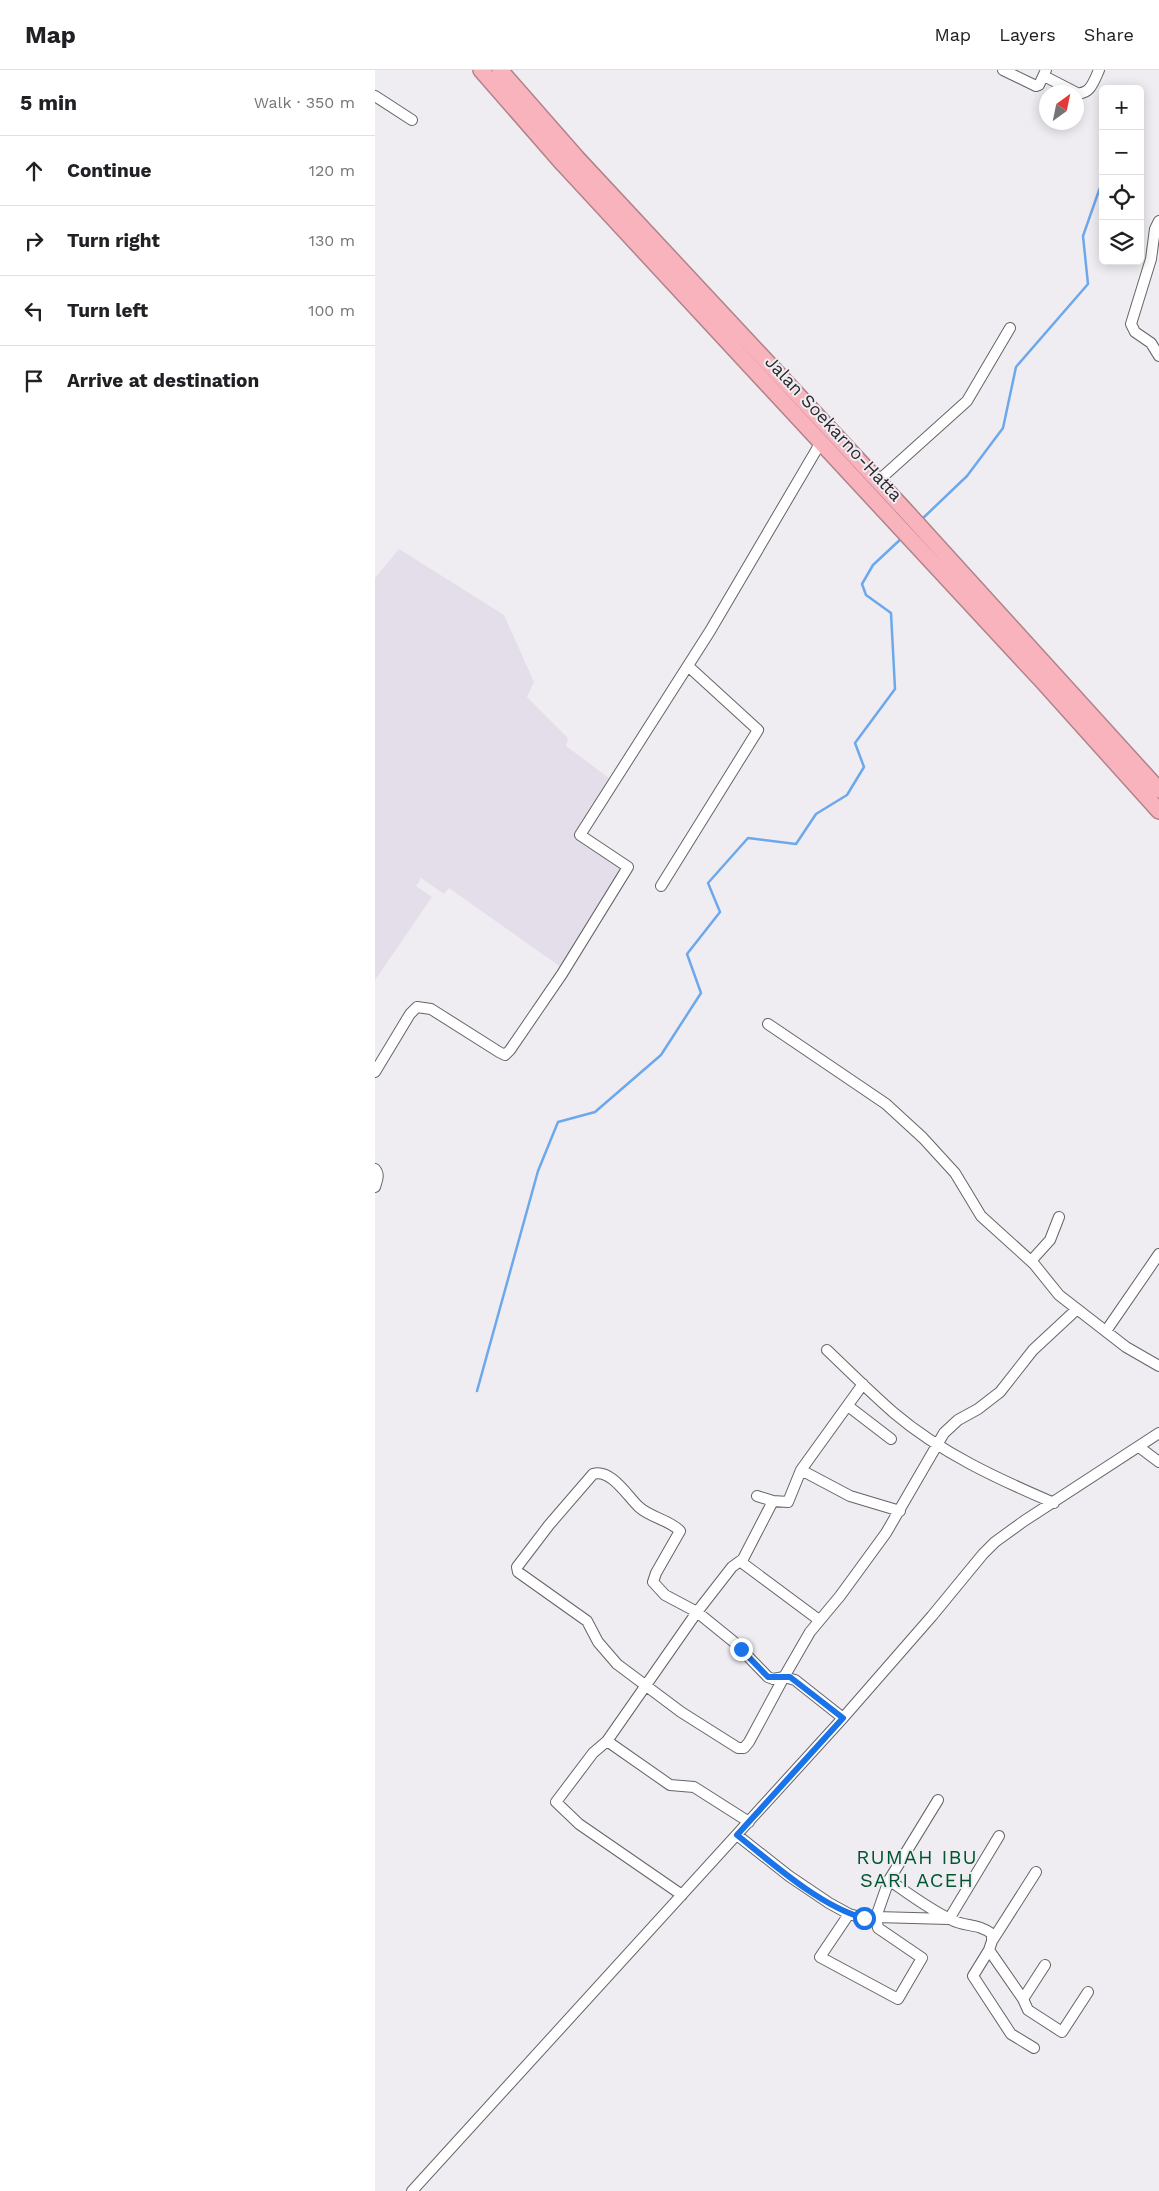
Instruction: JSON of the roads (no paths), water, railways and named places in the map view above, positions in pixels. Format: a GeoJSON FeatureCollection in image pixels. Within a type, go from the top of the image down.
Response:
{"type":"FeatureCollection","features":[{"type":"Feature","properties":{"kind":"highway","name":"Jalan Soekarno-Hatta"},"geometry":{"type":"LineString","coordinates":[[481,70],[569,171],[891,517],[925,544],[1159,790]]}},
{"type":"Feature","properties":{"kind":"highway","name":"Jalan Soekarno-Hatta"},"geometry":{"type":"LineString","coordinates":[[500,70],[583,165],[904,509],[925,544],[1043,682],[1159,811]]}},
{"type":"Feature","properties":{"kind":"street"},"geometry":{"type":"LineString","coordinates":[[1003,70],[1037,86],[1045,73],[1064,85]]}},
{"type":"Feature","properties":{"kind":"street"},"geometry":{"type":"LineString","coordinates":[[1084,93],[1089,90],[1099,70]]}},
{"type":"Feature","properties":{"kind":"street"},"geometry":{"type":"LineString","coordinates":[[375,96],[413,120]]}},
{"type":"Feature","properties":{"kind":"street"},"geometry":{"type":"LineString","coordinates":[[1159,221],[1155,229],[1151,259],[1131,324],[1135,332],[1151,343],[1159,356]]}},
{"type":"Feature","properties":{"kind":"street"},"geometry":{"type":"LineString","coordinates":[[878,481],[967,401],[1010,328]]}},
{"type":"Feature","properties":{"kind":"street"},"geometry":{"type":"LineString","coordinates":[[375,1071],[410,1014],[417,1007],[431,1009],[499,1052],[505,1054],[509,1050],[562,974],[628,867],[580,835],[688,666],[821,442]]}},
{"type":"Feature","properties":{"kind":"street"},"geometry":{"type":"LineString","coordinates":[[661,886],[758,730],[688,666]]}},
{"type":"Feature","properties":{"kind":"street"},"geometry":{"type":"LineString","coordinates":[[768,1024],[885,1104],[923,1138],[955,1173],[981,1216],[1031,1261],[1059,1295],[1076,1310],[1090,1317],[1126,1347],[1159,1366]]}},
{"type":"Feature","properties":{"kind":"street"},"geometry":{"type":"LineString","coordinates":[[375,1169],[378,1177],[375,1187]]}},
{"type":"Feature","properties":{"kind":"street"},"geometry":{"type":"LineString","coordinates":[[1031,1261],[1050,1240],[1059,1217]]}},
{"type":"Feature","properties":{"kind":"street"},"geometry":{"type":"LineString","coordinates":[[1107,1331],[1159,1254]]}},
{"type":"Feature","properties":{"kind":"street"},"geometry":{"type":"LineString","coordinates":[[840,1715],[795,1680],[784,1677],[773,1679],[764,1674],[734,1642],[697,1612],[665,1595],[653,1582],[656,1573],[680,1532],[679,1529],[641,1509],[611,1479],[599,1473],[593,1474],[549,1525],[517,1568],[518,1572],[587,1621],[598,1642],[617,1664],[681,1712],[741,1748],[749,1742],[784,1677],[819,1620],[840,1596],[900,1511],[937,1443],[951,1425],[978,1410],[1000,1392],[1033,1350],[1076,1310]]}},
{"type":"Feature","properties":{"kind":"street"},"geometry":{"type":"LineString","coordinates":[[827,1350],[894,1413],[937,1443],[994,1478],[1054,1503]]}},
{"type":"Feature","properties":{"kind":"street"},"geometry":{"type":"LineString","coordinates":[[757,1496],[773,1501],[787,1502],[801,1470],[849,1406],[863,1384]]}},
{"type":"Feature","properties":{"kind":"street"},"geometry":{"type":"LineString","coordinates":[[849,1406],[891,1438]]}},
{"type":"Feature","properties":{"kind":"street"},"geometry":{"type":"LineString","coordinates":[[412,2191],[737,1835],[746,1819],[932,1616],[983,1554],[995,1542],[1024,1521],[1159,1433]]}},
{"type":"Feature","properties":{"kind":"street"},"geometry":{"type":"LineString","coordinates":[[1139,1447],[1159,1462]]}},
{"type":"Feature","properties":{"kind":"street"},"geometry":{"type":"LineString","coordinates":[[801,1470],[850,1496],[900,1511]]}},
{"type":"Feature","properties":{"kind":"street"},"geometry":{"type":"LineString","coordinates":[[682,1895],[579,1824],[556,1802],[593,1753],[607,1741],[697,1612],[732,1567],[741,1562],[773,1501]]}},
{"type":"Feature","properties":{"kind":"street"},"geometry":{"type":"LineString","coordinates":[[741,1562],[819,1620]]}},
{"type":"Feature","properties":{"kind":"street"},"geometry":{"type":"LineString","coordinates":[[607,1741],[670,1784],[695,1786],[746,1819]]}},
{"type":"Feature","properties":{"kind":"street"},"geometry":{"type":"LineString","coordinates":[[849,1914],[821,1957],[899,1998],[922,1958],[878,1928],[876,1917],[889,1880],[938,1800]]}},
{"type":"Feature","properties":{"kind":"street"},"geometry":{"type":"LineString","coordinates":[[737,1835],[789,1876],[849,1914],[871,1920],[876,1917],[949,1919],[987,1930],[992,1934],[990,1946],[1028,2010],[1062,2032],[1088,1992]]}},
{"type":"Feature","properties":{"kind":"street"},"geometry":{"type":"LineString","coordinates":[[949,1919],[999,1836]]}},
{"type":"Feature","properties":{"kind":"street"},"geometry":{"type":"LineString","coordinates":[[1034,2048],[1011,2034],[973,1976],[1036,1872]]}},
{"type":"Feature","properties":{"kind":"street"},"geometry":{"type":"LineString","coordinates":[[889,1880],[949,1919]]}},
{"type":"Feature","properties":{"kind":"street"},"geometry":{"type":"LineString","coordinates":[[1023,1999],[1045,1965]]}},
{"type":"Feature","properties":{"kind":"waterway"},"geometry":{"type":"LineString","coordinates":[[921,520],[967,476],[1003,428],[1016,367],[1088,284],[1083,236],[1099,190]]}},
{"type":"Feature","properties":{"kind":"waterway"},"geometry":{"type":"LineString","coordinates":[[477,1391],[538,1171],[558,1122],[595,1112],[661,1055],[701,993],[687,954],[720,912],[708,883],[748,838],[796,844],[816,814],[847,795],[864,767],[855,743],[895,689],[891,613],[866,595],[862,584],[873,565],[903,537]]}},
{"type":"Feature","properties":{"kind":"district","name":"RUMAH IBU SARI ACEH"},"geometry":{"type":"Point","coordinates":[917,1868]}}]}
